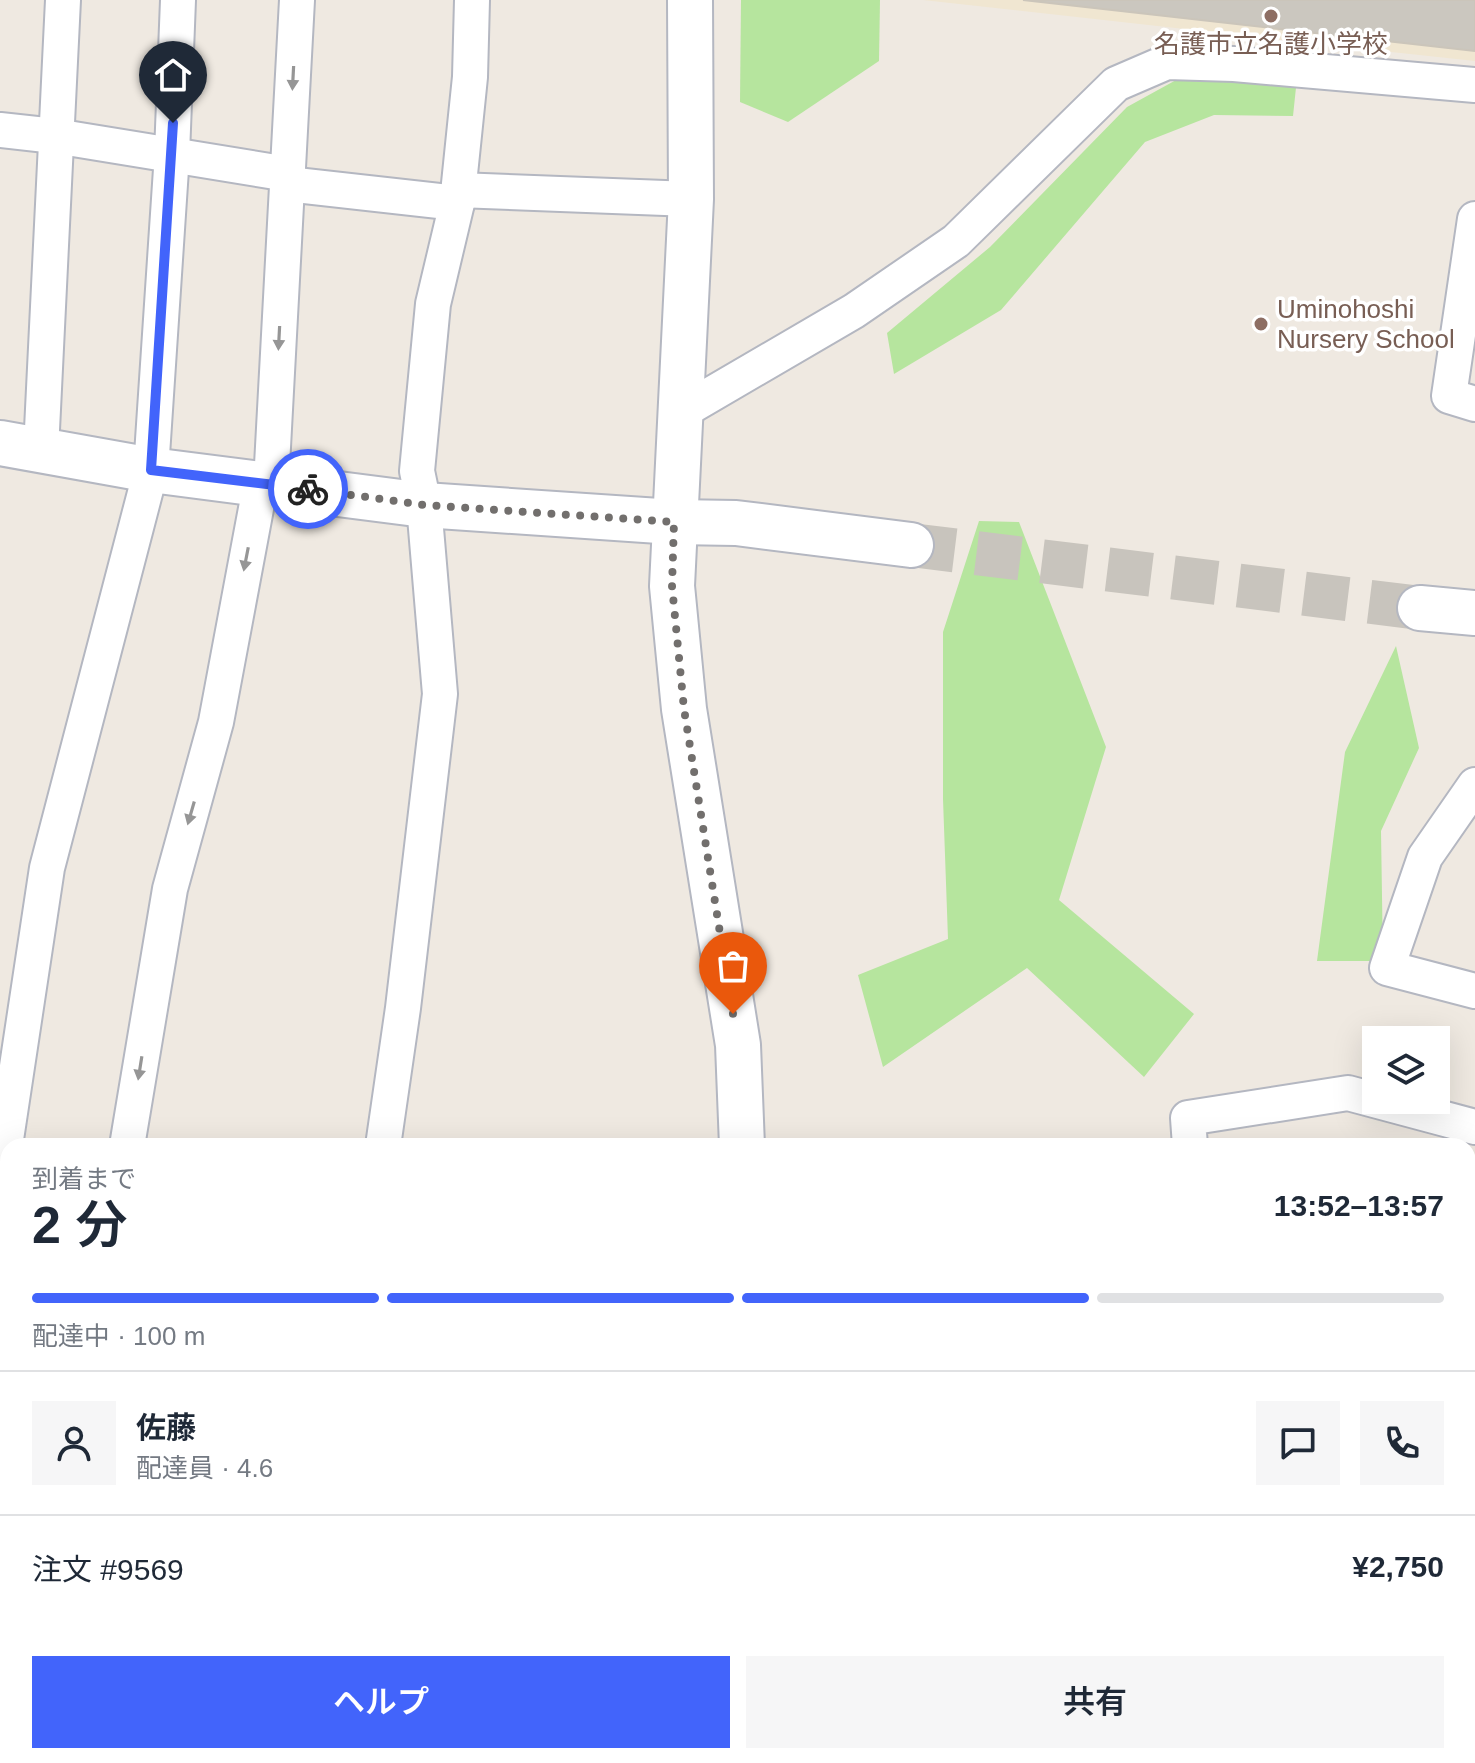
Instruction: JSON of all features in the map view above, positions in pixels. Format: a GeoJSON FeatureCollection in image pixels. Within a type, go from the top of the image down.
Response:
{"type":"FeatureCollection","features":[{"type":"Feature","properties":{"kind":"street"},"geometry":{"type":"LineString","coordinates":[[63,0],[55,136],[21,447],[151,470],[424,505],[674,522],[736,523],[911,545]]}},
{"type":"Feature","properties":{"kind":"street"},"geometry":{"type":"LineString","coordinates":[[7,1138],[47,868],[151,470],[172,154],[178,0]]}},
{"type":"Feature","properties":{"kind":"street"},"geometry":{"type":"LineString","coordinates":[[128,1138],[170,889],[216,722],[266,483],[288,179],[297,0]]}},
{"type":"Feature","properties":{"kind":"street"},"geometry":{"type":"LineString","coordinates":[[384,1138],[403,1008],[440,694],[424,505],[417,471],[433,304],[458,196],[470,77],[472,0]]}},
{"type":"Feature","properties":{"kind":"street"},"geometry":{"type":"LineString","coordinates":[[690,0],[691,199],[672,586],[684,709],[738,1045],[742,1138]]}},
{"type":"Feature","properties":{"kind":"street"},"geometry":{"type":"LineString","coordinates":[[681,412],[854,311],[956,241],[1116,84],[1167,62],[1234,64],[1475,85]]}},
{"type":"Feature","properties":{"kind":"street"},"geometry":{"type":"LineString","coordinates":[[0,130],[172,154],[288,179],[458,196],[691,199]]}},
{"type":"Feature","properties":{"kind":"street"},"geometry":{"type":"LineString","coordinates":[[1475,219],[1449,396],[1475,404]]}},
{"type":"Feature","properties":{"kind":"street"},"geometry":{"type":"LineString","coordinates":[[1420,608],[1475,613]]}},
{"type":"Feature","properties":{"kind":"street"},"geometry":{"type":"LineString","coordinates":[[1475,785],[1425,857],[1387,968],[1475,991]]}},
{"type":"Feature","properties":{"kind":"street"},"geometry":{"type":"LineString","coordinates":[[1189,1138],[1188,1118],[1348,1093],[1475,1127]]}},
{"type":"Feature","properties":{"kind":"shaded area","name":"名護市立名護小学校"},"geometry":{"type":"Polygon","coordinates":[[[923,0],[1475,0],[1475,61],[1382,51],[923,0]]]}},
{"type":"Feature","properties":{"kind":"green space"},"geometry":{"type":"Polygon","coordinates":[[[741,0],[880,0],[879,61],[788,122],[740,102],[741,0]]]}},
{"type":"Feature","properties":{"kind":"green space"},"geometry":{"type":"Polygon","coordinates":[[[1187,74],[1297,78],[1293,116],[1214,115],[1145,142],[1001,310],[894,374],[887,333],[990,247],[1127,107],[1187,74]]]}},
{"type":"Feature","properties":{"kind":"green space"},"geometry":{"type":"Polygon","coordinates":[[[979,521],[1019,522],[1106,747],[1059,900],[1194,1014],[1144,1077],[1027,968],[883,1067],[858,975],[948,939],[943,799],[943,632],[979,521]]]}},
{"type":"Feature","properties":{"kind":"green space"},"geometry":{"type":"Polygon","coordinates":[[[1396,646],[1419,748],[1381,831],[1383,961],[1317,961],[1345,752],[1396,646]]]}},
{"type":"Feature","properties":{"kind":"building","name":"名護市立名護小学校"},"geometry":{"type":"Polygon","coordinates":[[[1023,0],[1475,0],[1475,51],[1023,0]]]}},
{"type":"Feature","properties":{"kind":"tunnel"},"geometry":{"type":"LineString","coordinates":[[911,545],[1420,608]]}},
{"type":"Feature","properties":{"kind":"way so far"},"geometry":{"type":"LineString","coordinates":[[308,489],[424,505],[674,522],[672,586],[684,709],[733,1014]]}},
{"type":"Feature","properties":{"kind":"place","name":"名護市立名護小学校"},"geometry":{"type":"Point","coordinates":[1271,16]}},
{"type":"Feature","properties":{"kind":"place","name":"Uminohoshi Nursery School"},"geometry":{"type":"Point","coordinates":[1261,324]}},
{"type":"Feature","properties":{"kind":"route"},"geometry":{"type":"LineString","coordinates":[[173,123],[151,470],[308,489]]}}]}
